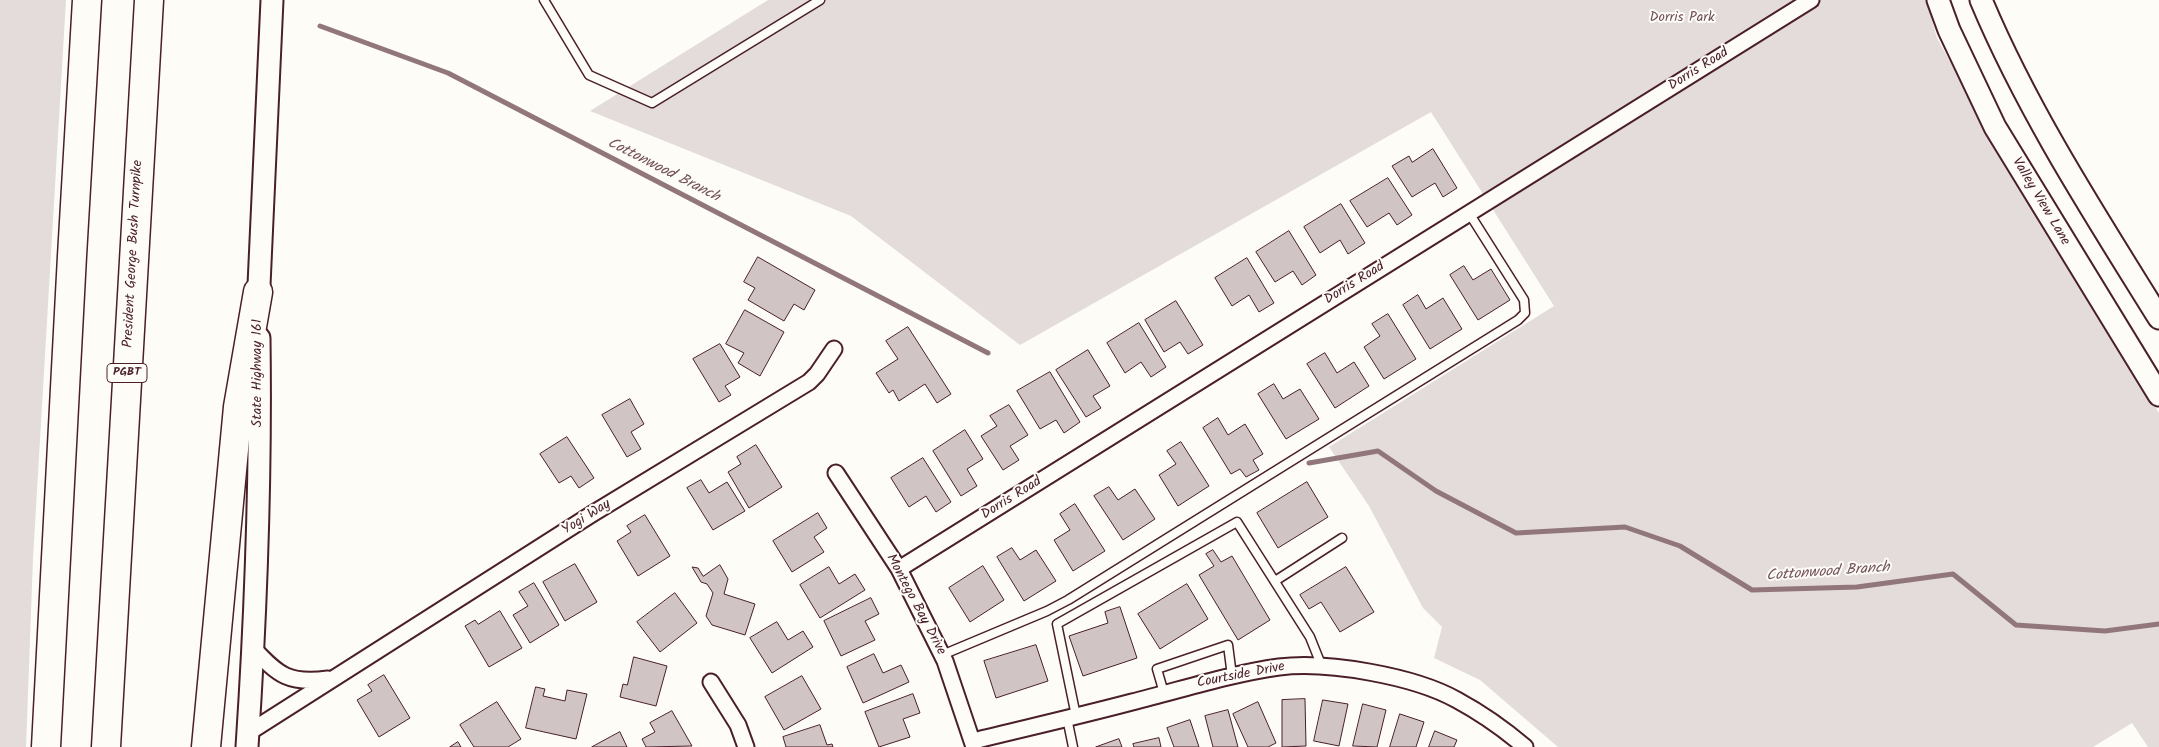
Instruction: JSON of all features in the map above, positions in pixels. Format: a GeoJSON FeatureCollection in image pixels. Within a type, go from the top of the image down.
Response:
{"type":"FeatureCollection","features":[{"type":"Feature","properties":{"kind":"highway"},"geometry":{"type":"LineString","coordinates":[[46,747],[87,0]]}},
{"type":"Feature","properties":{"kind":"highway","name":"President George Bush Turnpike"},"geometry":{"type":"LineString","coordinates":[[106,747],[149,0]]}},
{"type":"Feature","properties":{"kind":"highway"},"geometry":{"type":"LineString","coordinates":[[206,747],[238,407],[258,292]]}},
{"type":"Feature","properties":{"kind":"main road","name":"State Highway 161"},"geometry":{"type":"LineString","coordinates":[[248,740],[254,648],[260,402],[258,292],[272,0]]}},
{"type":"Feature","properties":{"kind":"main road","name":"Valley View Lane"},"geometry":{"type":"LineString","coordinates":[[1938,0],[1949,30],[1995,127],[2159,395]]}},
{"type":"Feature","properties":{"kind":"main road"},"geometry":{"type":"LineString","coordinates":[[1981,0],[2029,102],[2159,318]]}},
{"type":"Feature","properties":{"kind":"street","name":"Dorris Road"},"geometry":{"type":"LineString","coordinates":[[899,569],[1812,0]]}},
{"type":"Feature","properties":{"kind":"street","name":"Yogi Way"},"geometry":{"type":"LineString","coordinates":[[248,740],[332,679],[592,514],[809,382],[817,374],[834,349]]}},
{"type":"Feature","properties":{"kind":"street","name":"Montego Bay Drive"},"geometry":{"type":"LineString","coordinates":[[836,473],[899,569],[942,655],[974,744]]}},
{"type":"Feature","properties":{"kind":"street","name":"Yogi Way"},"geometry":{"type":"LineString","coordinates":[[254,648],[280,674],[292,679],[309,682],[332,679]]}},
{"type":"Feature","properties":{"kind":"street","name":"Courtside Drive"},"geometry":{"type":"LineString","coordinates":[[974,744],[1232,676],[1280,667],[1322,667],[1400,678],[1455,699],[1502,728],[1525,747]]}},
{"type":"Feature","properties":{"kind":"street"},"geometry":{"type":"LineString","coordinates":[[711,682],[738,724],[746,747]]}},
{"type":"Feature","properties":{"kind":"lane"},"geometry":{"type":"LineString","coordinates":[[544,0],[589,75],[652,103],[820,0]]}},
{"type":"Feature","properties":{"kind":"lane"},"geometry":{"type":"LineString","coordinates":[[942,655],[1068,600],[1518,320],[1525,313],[1524,300],[1469,213]]}},
{"type":"Feature","properties":{"kind":"lane"},"geometry":{"type":"LineString","coordinates":[[1073,747],[1071,717],[1057,624],[1236,522],[1310,637],[1322,667]]}},
{"type":"Feature","properties":{"kind":"lane"},"geometry":{"type":"LineString","coordinates":[[1275,581],[1342,538]]}},
{"type":"Feature","properties":{"kind":"lane"},"geometry":{"type":"LineString","coordinates":[[1164,693],[1157,669],[1228,645],[1232,676]]}},
{"type":"Feature","properties":{"kind":"green space"},"geometry":{"type":"Polygon","coordinates":[[[0,0],[66,0],[33,558],[26,747],[0,747],[0,0]]]}},
{"type":"Feature","properties":{"kind":"green space","name":"Dorris Park"},"geometry":{"type":"Polygon","coordinates":[[[768,0],[1926,0],[1937,38],[2004,160],[2081,289],[2159,413],[2159,747],[2148,747],[2132,723],[2093,747],[1558,747],[1480,680],[1434,658],[1442,627],[1423,608],[1369,506],[1329,447],[1554,306],[1431,112],[1020,345],[851,216],[590,111],[768,0]]]}},
{"type":"Feature","properties":{"kind":"building"},"geometry":{"type":"Polygon","coordinates":[[[1433,149],[1457,188],[1443,197],[1435,183],[1412,197],[1392,166],[1409,156],[1412,162],[1433,149]]]}},
{"type":"Feature","properties":{"kind":"building"},"geometry":{"type":"Polygon","coordinates":[[[1388,178],[1412,215],[1397,225],[1389,213],[1367,227],[1350,201],[1388,178]]]}},
{"type":"Feature","properties":{"kind":"building"},"geometry":{"type":"Polygon","coordinates":[[[1341,204],[1365,243],[1348,254],[1340,240],[1320,253],[1304,227],[1341,204]]]}},
{"type":"Feature","properties":{"kind":"building"},"geometry":{"type":"Polygon","coordinates":[[[1289,231],[1316,275],[1302,285],[1293,271],[1275,282],[1256,252],[1289,231]]]}},
{"type":"Feature","properties":{"kind":"building"},"geometry":{"type":"Polygon","coordinates":[[[758,257],[815,290],[804,310],[794,304],[784,321],[748,300],[755,288],[744,282],[758,257]]]}},
{"type":"Feature","properties":{"kind":"building"},"geometry":{"type":"Polygon","coordinates":[[[1247,258],[1274,303],[1259,312],[1249,295],[1232,306],[1215,278],[1247,258]]]}},
{"type":"Feature","properties":{"kind":"building"},"geometry":{"type":"Polygon","coordinates":[[[1464,266],[1473,280],[1491,269],[1510,300],[1478,320],[1450,275],[1464,266]]]}},
{"type":"Feature","properties":{"kind":"building"},"geometry":{"type":"Polygon","coordinates":[[[1418,295],[1426,309],[1443,298],[1462,329],[1430,349],[1403,305],[1418,295]]]}},
{"type":"Feature","properties":{"kind":"building"},"geometry":{"type":"Polygon","coordinates":[[[1176,301],[1203,345],[1188,354],[1180,342],[1164,352],[1145,320],[1176,301]]]}},
{"type":"Feature","properties":{"kind":"building"},"geometry":{"type":"Polygon","coordinates":[[[745,310],[784,332],[760,376],[738,363],[744,353],[726,344],[745,310]]]}},
{"type":"Feature","properties":{"kind":"building"},"geometry":{"type":"Polygon","coordinates":[[[1388,314],[1416,359],[1384,379],[1364,347],[1380,336],[1372,324],[1388,314]]]}},
{"type":"Feature","properties":{"kind":"building"},"geometry":{"type":"Polygon","coordinates":[[[1139,323],[1166,367],[1151,377],[1141,362],[1125,373],[1107,343],[1139,323]]]}},
{"type":"Feature","properties":{"kind":"building"},"geometry":{"type":"Polygon","coordinates":[[[908,327],[951,394],[937,403],[925,384],[899,401],[893,390],[889,393],[876,373],[898,359],[886,341],[908,327]]]}},
{"type":"Feature","properties":{"kind":"building"},"geometry":{"type":"Polygon","coordinates":[[[720,344],[740,377],[725,386],[731,395],[719,402],[693,359],[720,344]]]}},
{"type":"Feature","properties":{"kind":"building"},"geometry":{"type":"Polygon","coordinates":[[[1088,350],[1110,386],[1093,396],[1101,408],[1086,417],[1056,370],[1088,350]]]}},
{"type":"Feature","properties":{"kind":"building"},"geometry":{"type":"Polygon","coordinates":[[[1325,353],[1337,373],[1354,362],[1369,386],[1335,408],[1307,364],[1325,353]]]}},
{"type":"Feature","properties":{"kind":"building"},"geometry":{"type":"Polygon","coordinates":[[[1050,372],[1080,422],[1064,433],[1056,420],[1040,429],[1017,391],[1050,372]]]}},
{"type":"Feature","properties":{"kind":"building"},"geometry":{"type":"Polygon","coordinates":[[[1274,384],[1283,399],[1300,389],[1319,419],[1286,439],[1258,394],[1274,384]]]}},
{"type":"Feature","properties":{"kind":"building"},"geometry":{"type":"Polygon","coordinates":[[[630,399],[644,424],[631,432],[641,449],[627,457],[602,415],[630,399]]]}},
{"type":"Feature","properties":{"kind":"building"},"geometry":{"type":"Polygon","coordinates":[[[1009,405],[1028,435],[1010,446],[1019,460],[1003,470],[981,436],[997,426],[990,416],[1009,405]]]}},
{"type":"Feature","properties":{"kind":"building"},"geometry":{"type":"Polygon","coordinates":[[[1218,418],[1228,435],[1245,424],[1263,454],[1253,460],[1259,470],[1246,477],[1240,469],[1231,474],[1203,428],[1218,418]]]}},
{"type":"Feature","properties":{"kind":"building"},"geometry":{"type":"Polygon","coordinates":[[[965,430],[983,459],[967,469],[977,486],[961,496],[933,451],[965,430]]]}},
{"type":"Feature","properties":{"kind":"building"},"geometry":{"type":"Polygon","coordinates":[[[567,437],[594,478],[579,488],[571,476],[559,483],[540,454],[567,437]]]}},
{"type":"Feature","properties":{"kind":"building"},"geometry":{"type":"Polygon","coordinates":[[[1181,442],[1209,486],[1178,506],[1159,475],[1176,464],[1167,451],[1181,442]]]}},
{"type":"Feature","properties":{"kind":"building"},"geometry":{"type":"Polygon","coordinates":[[[756,445],[782,487],[749,508],[728,472],[741,464],[737,457],[756,445]]]}},
{"type":"Feature","properties":{"kind":"building"},"geometry":{"type":"Polygon","coordinates":[[[923,458],[951,502],[936,512],[926,496],[909,507],[891,478],[923,458]]]}},
{"type":"Feature","properties":{"kind":"building"},"geometry":{"type":"Polygon","coordinates":[[[701,480],[709,493],[727,482],[745,511],[713,530],[687,488],[701,480]]]}},
{"type":"Feature","properties":{"kind":"building"},"geometry":{"type":"Polygon","coordinates":[[[1307,482],[1328,517],[1278,548],[1257,513],[1307,482]]]}},
{"type":"Feature","properties":{"kind":"building"},"geometry":{"type":"Polygon","coordinates":[[[1109,487],[1118,500],[1135,489],[1155,519],[1123,540],[1094,496],[1109,487]]]}},
{"type":"Feature","properties":{"kind":"building"},"geometry":{"type":"Polygon","coordinates":[[[1075,504],[1105,551],[1073,571],[1054,540],[1070,530],[1060,514],[1075,504]]]}},
{"type":"Feature","properties":{"kind":"building"},"geometry":{"type":"Polygon","coordinates":[[[818,513],[827,528],[814,537],[824,552],[792,572],[773,541],[818,513]]]}},
{"type":"Feature","properties":{"kind":"building"},"geometry":{"type":"Polygon","coordinates":[[[645,515],[670,556],[638,576],[617,541],[631,532],[627,526],[645,515]]]}},
{"type":"Feature","properties":{"kind":"building"},"geometry":{"type":"Polygon","coordinates":[[[1012,548],[1020,560],[1036,550],[1056,581],[1024,601],[997,557],[1012,548]]]}},
{"type":"Feature","properties":{"kind":"building"},"geometry":{"type":"Polygon","coordinates":[[[1213,550],[1221,562],[1232,556],[1270,620],[1238,640],[1199,575],[1214,566],[1206,554],[1213,550]]]}},
{"type":"Feature","properties":{"kind":"building"},"geometry":{"type":"Polygon","coordinates":[[[575,564],[597,602],[565,621],[543,582],[575,564]]]}},
{"type":"Feature","properties":{"kind":"building"},"geometry":{"type":"Polygon","coordinates":[[[720,565],[728,579],[724,594],[755,604],[745,635],[712,625],[706,616],[713,593],[707,584],[701,582],[692,567],[698,568],[703,576],[720,565]]]}},
{"type":"Feature","properties":{"kind":"building"},"geometry":{"type":"Polygon","coordinates":[[[983,566],[1004,600],[970,622],[949,588],[983,566]]]}},
{"type":"Feature","properties":{"kind":"building"},"geometry":{"type":"Polygon","coordinates":[[[829,567],[839,584],[855,574],[865,590],[820,618],[800,585],[829,567]]]}},
{"type":"Feature","properties":{"kind":"building"},"geometry":{"type":"Polygon","coordinates":[[[1346,567],[1374,612],[1340,632],[1321,602],[1309,609],[1300,595],[1346,567]]]}},
{"type":"Feature","properties":{"kind":"building"},"geometry":{"type":"Polygon","coordinates":[[[534,583],[559,625],[530,643],[513,615],[528,606],[519,592],[534,583]]]}},
{"type":"Feature","properties":{"kind":"building"},"geometry":{"type":"Polygon","coordinates":[[[1187,584],[1208,619],[1160,649],[1138,614],[1187,584]]]}},
{"type":"Feature","properties":{"kind":"building"},"geometry":{"type":"Polygon","coordinates":[[[675,593],[697,623],[660,652],[637,622],[675,593]]]}},
{"type":"Feature","properties":{"kind":"building"},"geometry":{"type":"Polygon","coordinates":[[[871,598],[879,614],[865,621],[875,640],[841,656],[824,621],[871,598]]]}},
{"type":"Feature","properties":{"kind":"building"},"geometry":{"type":"Polygon","coordinates":[[[1120,607],[1137,658],[1083,676],[1069,636],[1108,623],[1105,612],[1120,607]]]}},
{"type":"Feature","properties":{"kind":"building"},"geometry":{"type":"Polygon","coordinates":[[[500,611],[522,648],[489,667],[465,626],[475,620],[478,624],[500,611]]]}},
{"type":"Feature","properties":{"kind":"building"},"geometry":{"type":"Polygon","coordinates":[[[777,622],[788,640],[803,631],[813,647],[772,673],[750,638],[777,622]]]}},
{"type":"Feature","properties":{"kind":"building"},"geometry":{"type":"Polygon","coordinates":[[[1036,645],[1048,681],[996,698],[984,661],[1036,645]]]}},
{"type":"Feature","properties":{"kind":"building"},"geometry":{"type":"Polygon","coordinates":[[[874,654],[883,673],[901,665],[909,682],[863,703],[847,667],[874,654]]]}},
{"type":"Feature","properties":{"kind":"building"},"geometry":{"type":"Polygon","coordinates":[[[634,657],[667,666],[656,706],[620,697],[623,684],[627,685],[634,657]]]}},
{"type":"Feature","properties":{"kind":"building"},"geometry":{"type":"Polygon","coordinates":[[[384,675],[410,718],[379,737],[357,700],[372,691],[368,685],[384,675]]]}},
{"type":"Feature","properties":{"kind":"building"},"geometry":{"type":"Polygon","coordinates":[[[802,676],[821,709],[784,730],[765,697],[802,676]]]}},
{"type":"Feature","properties":{"kind":"building"},"geometry":{"type":"Polygon","coordinates":[[[536,687],[545,689],[543,696],[565,701],[567,690],[587,694],[576,739],[526,728],[536,687]]]}},
{"type":"Feature","properties":{"kind":"building"},"geometry":{"type":"Polygon","coordinates":[[[913,694],[920,713],[903,719],[910,737],[879,747],[865,712],[913,694]]]}},
{"type":"Feature","properties":{"kind":"building"},"geometry":{"type":"Polygon","coordinates":[[[1305,699],[1306,746],[1282,747],[1282,700],[1305,699]]]}},
{"type":"Feature","properties":{"kind":"building"},"geometry":{"type":"Polygon","coordinates":[[[1323,700],[1348,704],[1339,746],[1314,741],[1323,700]]]}},
{"type":"Feature","properties":{"kind":"building"},"geometry":{"type":"Polygon","coordinates":[[[497,702],[521,739],[508,747],[474,747],[460,725],[497,702]]]}},
{"type":"Feature","properties":{"kind":"building"},"geometry":{"type":"Polygon","coordinates":[[[1258,702],[1276,743],[1268,747],[1248,747],[1233,714],[1258,702]]]}},
{"type":"Feature","properties":{"kind":"building"},"geometry":{"type":"Polygon","coordinates":[[[1363,704],[1386,710],[1377,747],[1353,746],[1363,704]]]}},
{"type":"Feature","properties":{"kind":"building"},"geometry":{"type":"Polygon","coordinates":[[[1228,710],[1238,747],[1213,747],[1205,716],[1228,710]]]}},
{"type":"Feature","properties":{"kind":"building"},"geometry":{"type":"Polygon","coordinates":[[[672,711],[692,746],[646,747],[642,739],[655,732],[650,723],[672,711]]]}},
{"type":"Feature","properties":{"kind":"building"},"geometry":{"type":"Polygon","coordinates":[[[1400,714],[1424,722],[1416,747],[1390,747],[1400,714]]]}},
{"type":"Feature","properties":{"kind":"building"},"geometry":{"type":"Polygon","coordinates":[[[1190,720],[1199,747],[1174,747],[1167,728],[1190,720]]]}},
{"type":"Feature","properties":{"kind":"building"},"geometry":{"type":"Polygon","coordinates":[[[820,725],[827,745],[832,744],[833,747],[786,747],[783,737],[820,725]]]}},
{"type":"Feature","properties":{"kind":"building"},"geometry":{"type":"Polygon","coordinates":[[[1435,731],[1457,740],[1454,747],[1429,747],[1435,731]]]}},
{"type":"Feature","properties":{"kind":"building"},"geometry":{"type":"Polygon","coordinates":[[[620,732],[627,747],[592,747],[620,732]]]}},
{"type":"Feature","properties":{"kind":"building"},"geometry":{"type":"Polygon","coordinates":[[[1159,738],[1161,747],[1134,747],[1133,744],[1159,738]]]}},
{"type":"Feature","properties":{"kind":"building"},"geometry":{"type":"Polygon","coordinates":[[[1119,739],[1122,747],[1096,747],[1119,739]]]}},
{"type":"Feature","properties":{"kind":"building"},"geometry":{"type":"Polygon","coordinates":[[[458,742],[461,747],[450,747],[458,742]]]}},
{"type":"Feature","properties":{"kind":"waterway","name":"Cottonwood Branch"},"geometry":{"type":"LineString","coordinates":[[320,26],[448,73],[988,353]]}},
{"type":"Feature","properties":{"kind":"waterway","name":"Cottonwood Branch"},"geometry":{"type":"LineString","coordinates":[[1309,463],[1378,451],[1436,491],[1516,533],[1625,527],[1680,546],[1752,590],[1857,587],[1953,574],[2016,625],[2105,631],[2159,624]]}}]}
